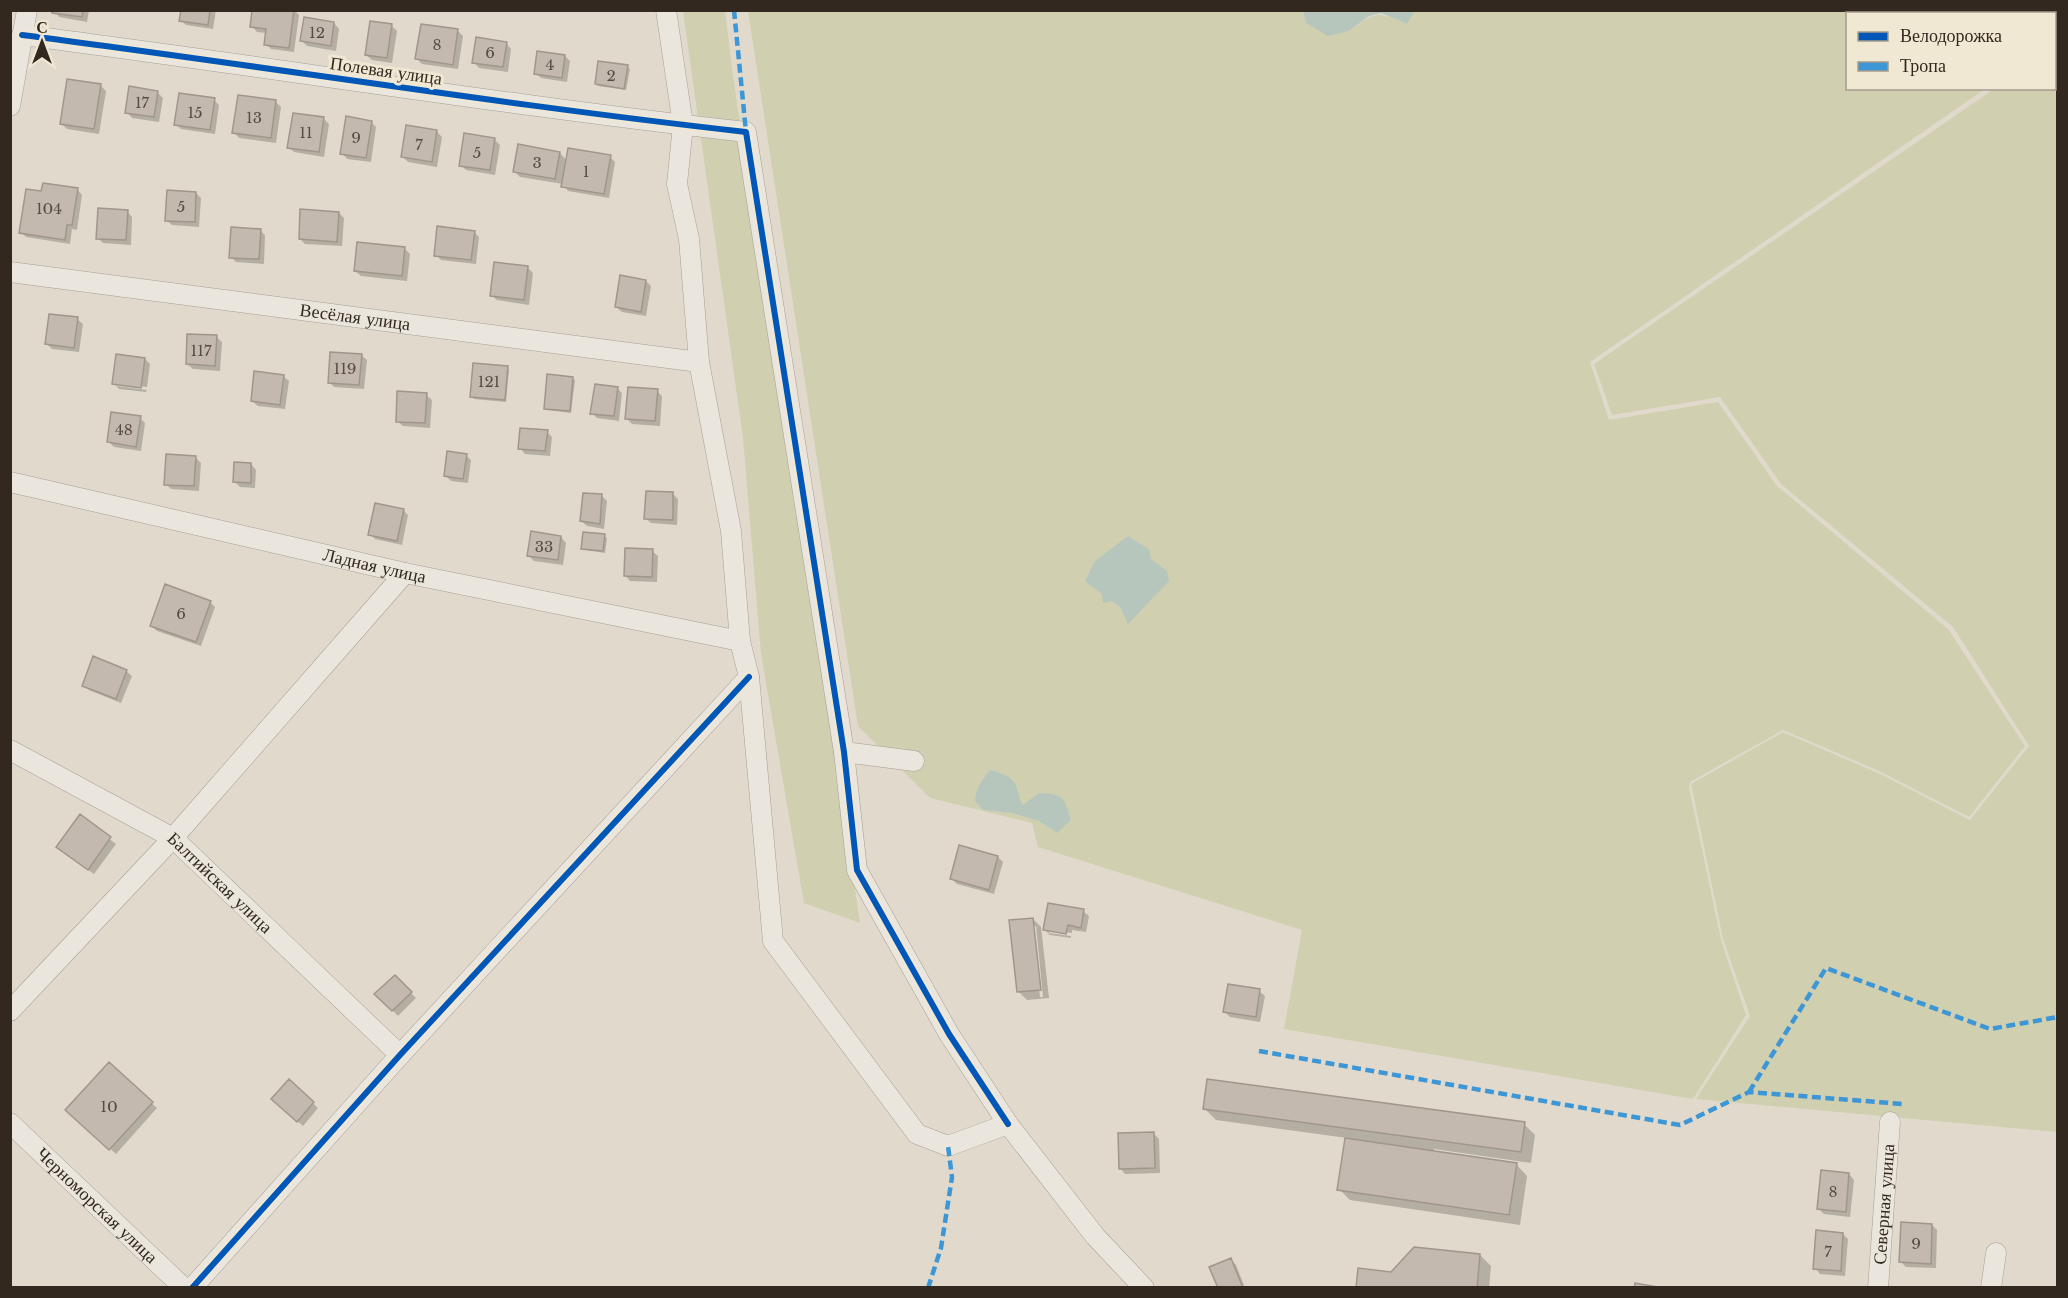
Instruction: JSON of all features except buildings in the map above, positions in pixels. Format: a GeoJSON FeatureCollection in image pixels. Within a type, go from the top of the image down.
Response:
{"type":"FeatureCollection","features":[{"type":"Feature","properties":{"kind":"street"},"geometry":{"type":"LineString","coordinates":[[10,106],[27,10]]}},
{"type":"Feature","properties":{"kind":"street"},"geometry":{"type":"LineString","coordinates":[[666,10],[683,125],[677,184],[689,239],[699,362],[731,531],[740,641],[748,677],[773,942],[916,1134],[948,1146],[1008,1124]]}},
{"type":"Feature","properties":{"kind":"street","name":"Полевая улица"},"geometry":{"type":"LineString","coordinates":[[22,35],[172,54],[392,87],[746,132],[844,752]]}},
{"type":"Feature","properties":{"kind":"street","name":"Весёлая улица"},"geometry":{"type":"LineString","coordinates":[[10,272],[699,362]]}},
{"type":"Feature","properties":{"kind":"street","name":"Ладная улица"},"geometry":{"type":"LineString","coordinates":[[10,482],[405,573],[740,641]]}},
{"type":"Feature","properties":{"kind":"street"},"geometry":{"type":"LineString","coordinates":[[10,1011],[173,838],[405,573]]}},
{"type":"Feature","properties":{"kind":"street"},"geometry":{"type":"LineString","coordinates":[[192,1287],[400,1055],[748,677]]}},
{"type":"Feature","properties":{"kind":"street","name":"Балтийская улица"},"geometry":{"type":"LineString","coordinates":[[10,750],[173,838],[400,1055]]}},
{"type":"Feature","properties":{"kind":"street"},"geometry":{"type":"LineString","coordinates":[[914,761],[844,752],[857,870],[949,1034],[1008,1124],[1095,1236],[1144,1287]]}},
{"type":"Feature","properties":{"kind":"street","name":"Северная улица"},"geometry":{"type":"LineString","coordinates":[[1878,1287],[1890,1122]]}},
{"type":"Feature","properties":{"kind":"street","name":"Черноморская улица"},"geometry":{"type":"LineString","coordinates":[[10,1123],[184,1287]]}},
{"type":"Feature","properties":{"kind":"street"},"geometry":{"type":"LineString","coordinates":[[1991,1287],[1996,1254]]}},
{"type":"Feature","properties":{"kind":"green space"},"geometry":{"type":"Polygon","coordinates":[[[1303,10],[1306,23],[1349,31],[1377,15],[1407,24],[1415,10],[1983,10],[1987,12],[1846,12],[1846,90],[1984,90],[1590,362],[1609,420],[1718,402],[1777,486],[1948,629],[2025,746],[1969,817],[1879,771],[1783,730],[1690,782],[1689,787],[1721,940],[1746,1015],[1693,1099],[1284,1029],[1302,930],[1038,847],[1032,823],[930,798],[858,726],[748,11],[1303,10]],[[1018,788],[975,795],[975,801],[983,810],[1012,813],[1040,821],[1057,833],[1023,805],[1019,798],[1018,788]]]}},
{"type":"Feature","properties":{"kind":"green space"},"geometry":{"type":"Polygon","coordinates":[[[683,11],[725,11],[860,923],[804,903],[761,654],[743,438],[683,11]]]}},
{"type":"Feature","properties":{"kind":"green space"},"geometry":{"type":"Polygon","coordinates":[[[1993,11],[2057,11],[2057,43],[2056,12],[1993,11]]]}},
{"type":"Feature","properties":{"kind":"green space"},"geometry":{"type":"Polygon","coordinates":[[[2056,46],[2057,1132],[1696,1099],[1750,1016],[1723,939],[1691,784],[1783,732],[1878,773],[1970,820],[2029,746],[1953,627],[1781,484],[1720,397],[1612,415],[1594,364],[1993,90],[2056,90],[2056,46]]]}},
{"type":"Feature","properties":{"kind":"shaded area"},"geometry":{"type":"Polygon","coordinates":[[[1303,10],[1415,11],[1407,24],[1381,13],[1369,16],[1349,31],[1328,36],[1306,23],[1303,10]]]}},
{"type":"Feature","properties":{"kind":"shaded area"},"geometry":{"type":"Polygon","coordinates":[[[1128,536],[1149,549],[1151,559],[1167,571],[1169,581],[1128,624],[1120,607],[1112,601],[1103,603],[1102,594],[1085,581],[1095,561],[1128,536]]]}},
{"type":"Feature","properties":{"kind":"shaded area"},"geometry":{"type":"Polygon","coordinates":[[[990,770],[1003,774],[1014,782],[1023,805],[1039,793],[1054,794],[1062,798],[1071,820],[1057,833],[1039,821],[1012,813],[983,810],[975,801],[975,797],[980,784],[990,770]]]}},
{"type":"Feature","properties":{"kind":"marked path"},"geometry":{"type":"LineString","coordinates":[[734,10],[746,132]]}},
{"type":"Feature","properties":{"kind":"marked path"},"geometry":{"type":"LineString","coordinates":[[1749,1092],[1826,968],[1990,1029],[2058,1017]]}},
{"type":"Feature","properties":{"kind":"marked path"},"geometry":{"type":"LineString","coordinates":[[1259,1051],[1680,1125],[1749,1092],[1903,1104]]}},
{"type":"Feature","properties":{"kind":"marked path"},"geometry":{"type":"LineString","coordinates":[[928,1288],[941,1248],[952,1177],[948,1146]]}},
{"type":"Feature","properties":{"kind":"cycle path"},"geometry":{"type":"LineString","coordinates":[[22,35],[565,110],[746,132],[844,752],[857,870],[949,1034],[1008,1124]]}},
{"type":"Feature","properties":{"kind":"cycle path"},"geometry":{"type":"LineString","coordinates":[[192,1288],[400,1055],[749,677]]}}]}
